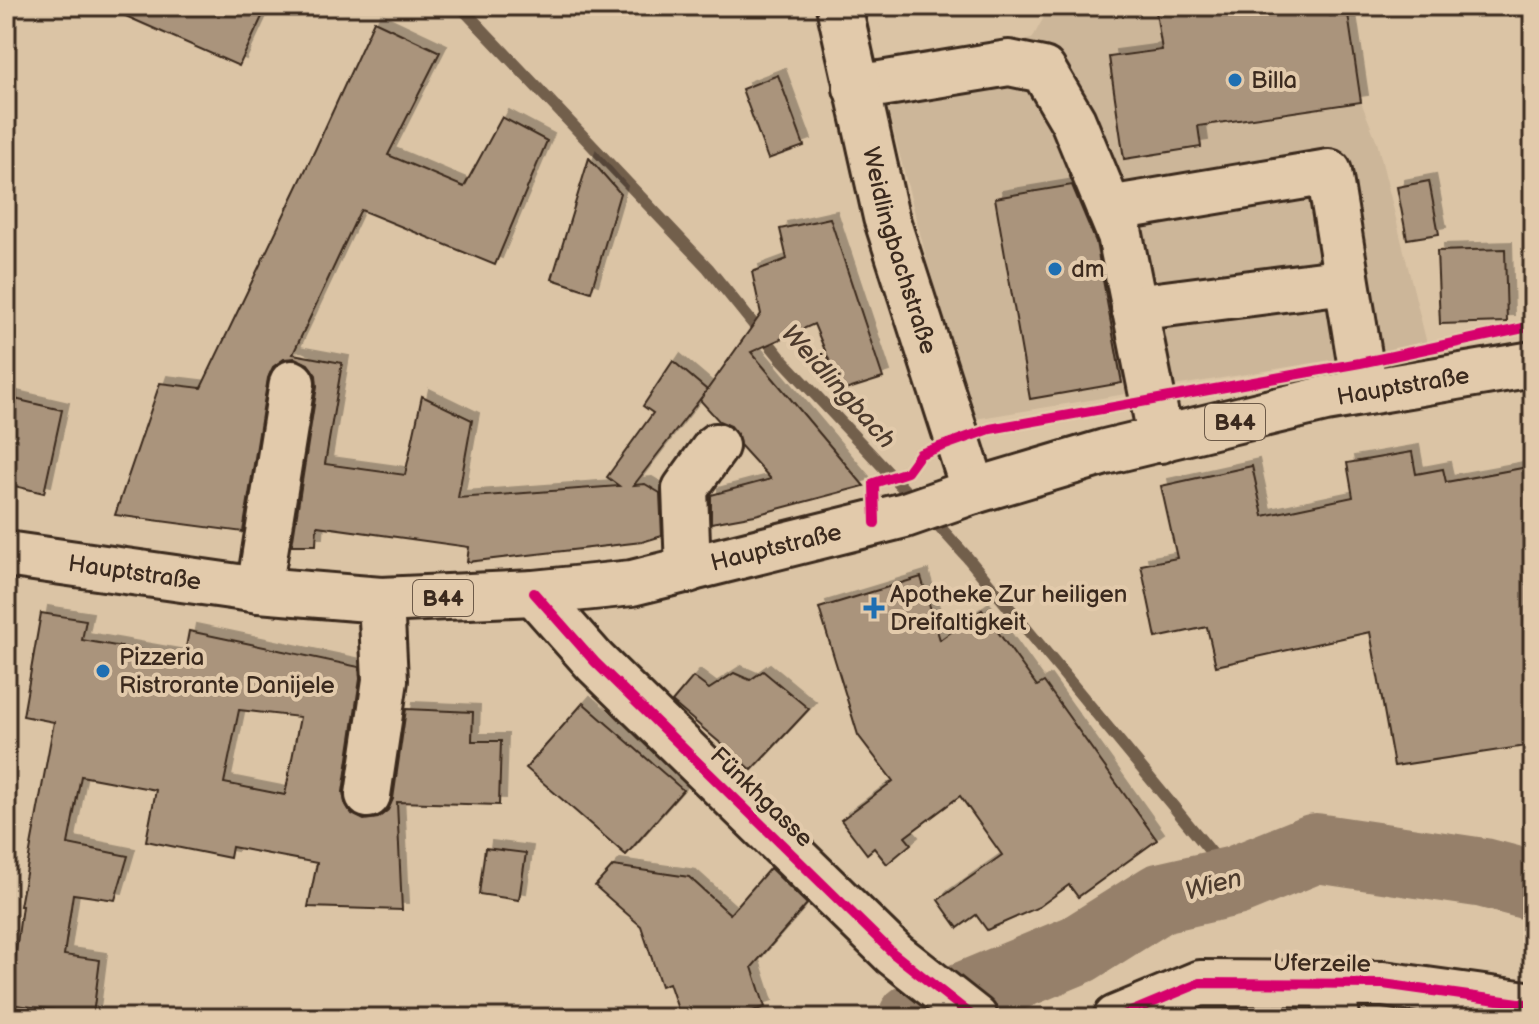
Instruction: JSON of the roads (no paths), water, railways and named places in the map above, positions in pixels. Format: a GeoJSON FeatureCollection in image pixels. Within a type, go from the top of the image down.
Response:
{"type":"FeatureCollection","features":[{"type":"Feature","properties":{"kind":"main road","name":"Weidlingbachstraße"},"geometry":{"type":"LineString","coordinates":[[839,6],[886,217],[939,503]]}},
{"type":"Feature","properties":{"kind":"main road"},"geometry":{"type":"LineString","coordinates":[[856,88],[1009,63],[1043,70],[1073,121],[1120,235],[1161,440]]}},
{"type":"Feature","properties":{"kind":"main road"},"geometry":{"type":"LineString","coordinates":[[1109,209],[1329,172],[1365,392]]}},
{"type":"Feature","properties":{"kind":"main road"},"geometry":{"type":"LineString","coordinates":[[1134,308],[1346,281]]}},
{"type":"Feature","properties":{"kind":"main road","name":"Hauptstraße"},"geometry":{"type":"LineString","coordinates":[[6,554],[259,590],[381,600],[534,593],[632,583],[939,503],[1105,452],[1365,392],[1533,364]]}},
{"type":"Feature","properties":{"kind":"main road"},"geometry":{"type":"LineString","coordinates":[[259,590],[292,383]]}},
{"type":"Feature","properties":{"kind":"main road"},"geometry":{"type":"LineString","coordinates":[[688,570],[685,489],[716,446]]}},
{"type":"Feature","properties":{"kind":"main road","name":"Fünkhgasse"},"geometry":{"type":"LineString","coordinates":[[534,593],[595,662],[894,954],[975,1018]]}},
{"type":"Feature","properties":{"kind":"main road"},"geometry":{"type":"LineString","coordinates":[[368,795],[385,680],[381,600]]}},
{"type":"Feature","properties":{"kind":"main road","name":"Uferzeile"},"geometry":{"type":"LineString","coordinates":[[1116,1018],[1200,983],[1335,1000],[1383,984],[1533,1005]]}},
{"type":"Feature","properties":{"kind":"waterway","name":"Weidlingbach"},"geometry":{"type":"LineString","coordinates":[[460,6],[708,268],[780,357],[915,501]]}},
{"type":"Feature","properties":{"kind":"waterway","name":"Weidlingbach"},"geometry":{"type":"LineString","coordinates":[[928,514],[1235,881]]}},
{"type":"Feature","properties":{"kind":"waterway","name":"Wien"},"geometry":{"type":"LineString","coordinates":[[913,1018],[1079,949],[1160,898],[1235,881],[1316,848],[1484,873],[1533,886]]}},
{"type":"Feature","properties":{"kind":"place","name":"Billa"},"geometry":{"type":"Point","coordinates":[1235,80]}},
{"type":"Feature","properties":{"kind":"place","name":"dm"},"geometry":{"type":"Point","coordinates":[1055,269]}},
{"type":"Feature","properties":{"kind":"place","name":"Apotheke Zur heiligen Dreifaltigkeit"},"geometry":{"type":"Point","coordinates":[874,608]}},
{"type":"Feature","properties":{"kind":"place","name":"Pizzeria Ristrorante Danijele"},"geometry":{"type":"Point","coordinates":[103,671]}}]}
